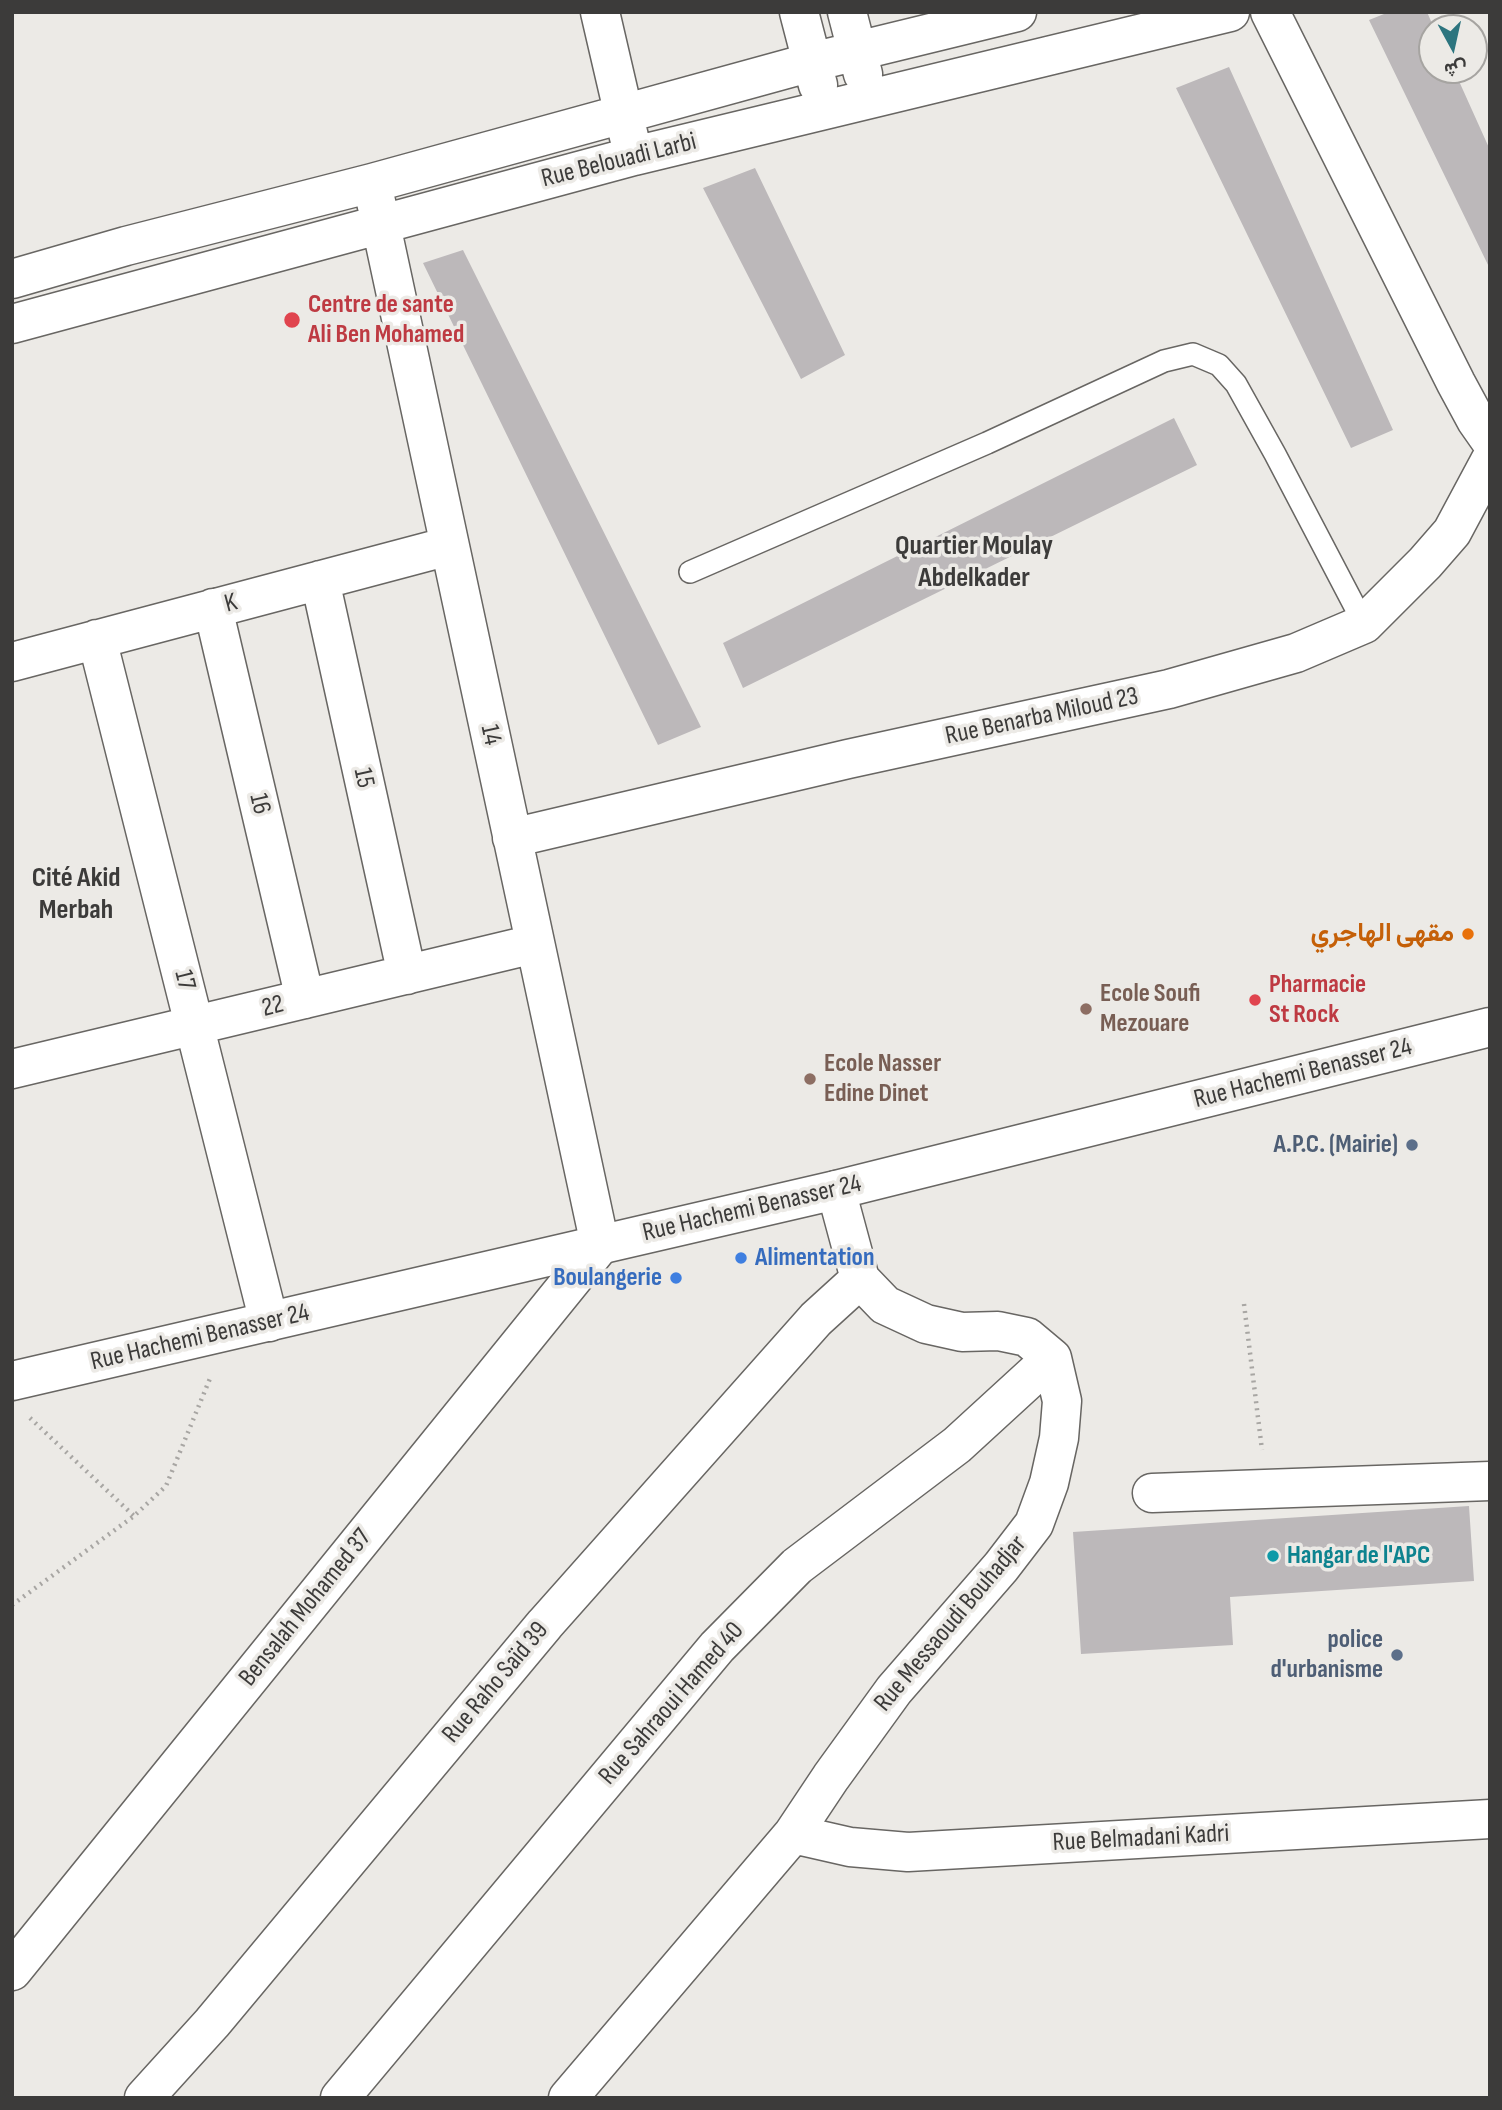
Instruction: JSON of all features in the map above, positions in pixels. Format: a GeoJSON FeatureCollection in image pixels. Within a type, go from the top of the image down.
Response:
{"type":"FeatureCollection","features":[{"type":"Feature","properties":{"kind":"street"},"geometry":{"type":"LineString","coordinates":[[600,12],[634,156]]}},
{"type":"Feature","properties":{"kind":"street"},"geometry":{"type":"LineString","coordinates":[[799,12],[825,111]]}},
{"type":"Feature","properties":{"kind":"street"},"geometry":{"type":"LineString","coordinates":[[847,12],[870,100]]}},
{"type":"Feature","properties":{"kind":"street","name":"Rue Belouadi Larbi"},"geometry":{"type":"LineString","coordinates":[[12,279],[126,246],[372,184],[857,50],[1017,12]]}},
{"type":"Feature","properties":{"kind":"street","name":"Rue Belouadi Larbi"},"geometry":{"type":"LineString","coordinates":[[12,324],[634,156],[1230,12]]}},
{"type":"Feature","properties":{"kind":"street"},"geometry":{"type":"LineString","coordinates":[[1270,12],[1456,383],[1490,440]]}},
{"type":"Feature","properties":{"kind":"street","name":"14"},"geometry":{"type":"LineString","coordinates":[[372,184],[600,1245]]}},
{"type":"Feature","properties":{"kind":"street"},"geometry":{"type":"LineString","coordinates":[[126,246],[138,291]]}},
{"type":"Feature","properties":{"kind":"street","name":"Rue Benarba Miloud 23"},"geometry":{"type":"LineString","coordinates":[[512,838],[1169,689],[1296,653],[1364,624],[1452,532],[1490,461]]}},
{"type":"Feature","properties":{"kind":"street","name":"K"},"geometry":{"type":"LineString","coordinates":[[12,662],[449,546]]}},
{"type":"Feature","properties":{"kind":"street","name":"15"},"geometry":{"type":"LineString","coordinates":[[320,580],[407,975]]}},
{"type":"Feature","properties":{"kind":"street","name":"16"},"geometry":{"type":"LineString","coordinates":[[213,608],[305,999]]}},
{"type":"Feature","properties":{"kind":"street","name":"17"},"geometry":{"type":"LineString","coordinates":[[97,639],[268,1322]]}},
{"type":"Feature","properties":{"kind":"street","name":"22"},"geometry":{"type":"LineString","coordinates":[[12,1069],[534,944]]}},
{"type":"Feature","properties":{"kind":"street","name":"Rue Hachemi Benasser 24"},"geometry":{"type":"LineString","coordinates":[[17,1396],[230,1331],[836,1190],[1490,1027]]}},
{"type":"Feature","properties":{"kind":"street"},"geometry":{"type":"LineString","coordinates":[[836,1190],[859,1279],[885,1305],[926,1324],[962,1332],[998,1331],[1027,1337],[1052,1358]]}},
{"type":"Feature","properties":{"kind":"street","name":"Bensalah Mohamed 37"},"geometry":{"type":"LineString","coordinates":[[12,1971],[600,1245]]}},
{"type":"Feature","properties":{"kind":"street","name":"Rue Raho Saïd 39"},"geometry":{"type":"LineString","coordinates":[[144,2098],[212,2023],[545,1624],[816,1319],[859,1279]]}},
{"type":"Feature","properties":{"kind":"street","name":"Rue Messaoudi Bouhadjar"},"geometry":{"type":"LineString","coordinates":[[568,2098],[793,1834],[894,1690],[1002,1567],[1034,1524],[1049,1483],[1059,1438],[1062,1401],[1052,1358]]}},
{"type":"Feature","properties":{"kind":"street","name":"Rue Sahraoui Hamed 40"},"geometry":{"type":"LineString","coordinates":[[340,2098],[717,1647],[797,1566],[957,1445],[1052,1358]]}},
{"type":"Feature","properties":{"kind":"street"},"geometry":{"type":"LineString","coordinates":[[1152,1493],[1490,1480]]}},
{"type":"Feature","properties":{"kind":"street","name":"Rue Belmadani Kadri"},"geometry":{"type":"LineString","coordinates":[[793,1834],[850,1847],[908,1852],[1490,1819]]}},
{"type":"Feature","properties":{"kind":"lane"},"geometry":{"type":"LineString","coordinates":[[690,572],[987,443],[1164,361],[1193,355],[1219,365],[1236,384],[1364,624]]}},
{"type":"Feature","properties":{"kind":"path"},"geometry":{"type":"LineString","coordinates":[[1244,1304],[1267,1489]]}},
{"type":"Feature","properties":{"kind":"path"},"geometry":{"type":"LineString","coordinates":[[12,1605],[134,1516],[166,1486],[230,1331]]}},
{"type":"Feature","properties":{"kind":"path"},"geometry":{"type":"LineString","coordinates":[[17,1396],[134,1516]]}},
{"type":"Feature","properties":{"kind":"building"},"geometry":{"type":"Polygon","coordinates":[[[1389,12],[1427,12],[1428,14],[1418,14],[1418,84],[1460,84],[1490,150],[1490,269],[1369,20],[1389,12]]]}},
{"type":"Feature","properties":{"kind":"building"},"geometry":{"type":"Polygon","coordinates":[[[1229,67],[1393,430],[1351,448],[1176,88],[1229,67]]]}},
{"type":"Feature","properties":{"kind":"building"},"geometry":{"type":"Polygon","coordinates":[[[755,168],[845,355],[801,379],[703,188],[755,168]]]}},
{"type":"Feature","properties":{"kind":"building"},"geometry":{"type":"Polygon","coordinates":[[[463,250],[701,727],[658,745],[423,263],[463,250]]]}},
{"type":"Feature","properties":{"kind":"building"},"geometry":{"type":"Polygon","coordinates":[[[1174,418],[1197,465],[743,688],[723,643],[1174,418]]]}},
{"type":"Feature","properties":{"kind":"building","name":"Hangar de l'APC"},"geometry":{"type":"Polygon","coordinates":[[[1469,1506],[1474,1581],[1230,1597],[1233,1645],[1081,1654],[1073,1532],[1469,1506]]]}},
{"type":"Feature","properties":{"kind":"place","name":"Centre de sante Ali Ben Mohamed"},"geometry":{"type":"Point","coordinates":[292,320]}},
{"type":"Feature","properties":{"kind":"place","name":"مقهى الهاجري"},"geometry":{"type":"Point","coordinates":[1468,934]}},
{"type":"Feature","properties":{"kind":"place","name":"Pharmacie St Rock"},"geometry":{"type":"Point","coordinates":[1255,1000]}},
{"type":"Feature","properties":{"kind":"place","name":"Ecole Soufi Mezouare"},"geometry":{"type":"Point","coordinates":[1086,1009]}},
{"type":"Feature","properties":{"kind":"place","name":"Ecole Nasser Edine Dinet"},"geometry":{"type":"Point","coordinates":[810,1079]}},
{"type":"Feature","properties":{"kind":"place","name":"A.P.C. (Mairie)"},"geometry":{"type":"Point","coordinates":[1412,1145]}},
{"type":"Feature","properties":{"kind":"place","name":"Alimentation"},"geometry":{"type":"Point","coordinates":[741,1258]}},
{"type":"Feature","properties":{"kind":"place","name":"Boulangerie"},"geometry":{"type":"Point","coordinates":[676,1278]}},
{"type":"Feature","properties":{"kind":"place","name":"Hangar de l'APC"},"geometry":{"type":"Point","coordinates":[1273,1556]}},
{"type":"Feature","properties":{"kind":"place","name":"police d'urbanisme"},"geometry":{"type":"Point","coordinates":[1397,1655]}},
{"type":"Feature","properties":{"kind":"district","name":"Quartier Moulay Abdelkader"},"geometry":{"type":"Point","coordinates":[974,563]}},
{"type":"Feature","properties":{"kind":"district","name":"Cité Akid Merbah"},"geometry":{"type":"Point","coordinates":[76,895]}}]}
